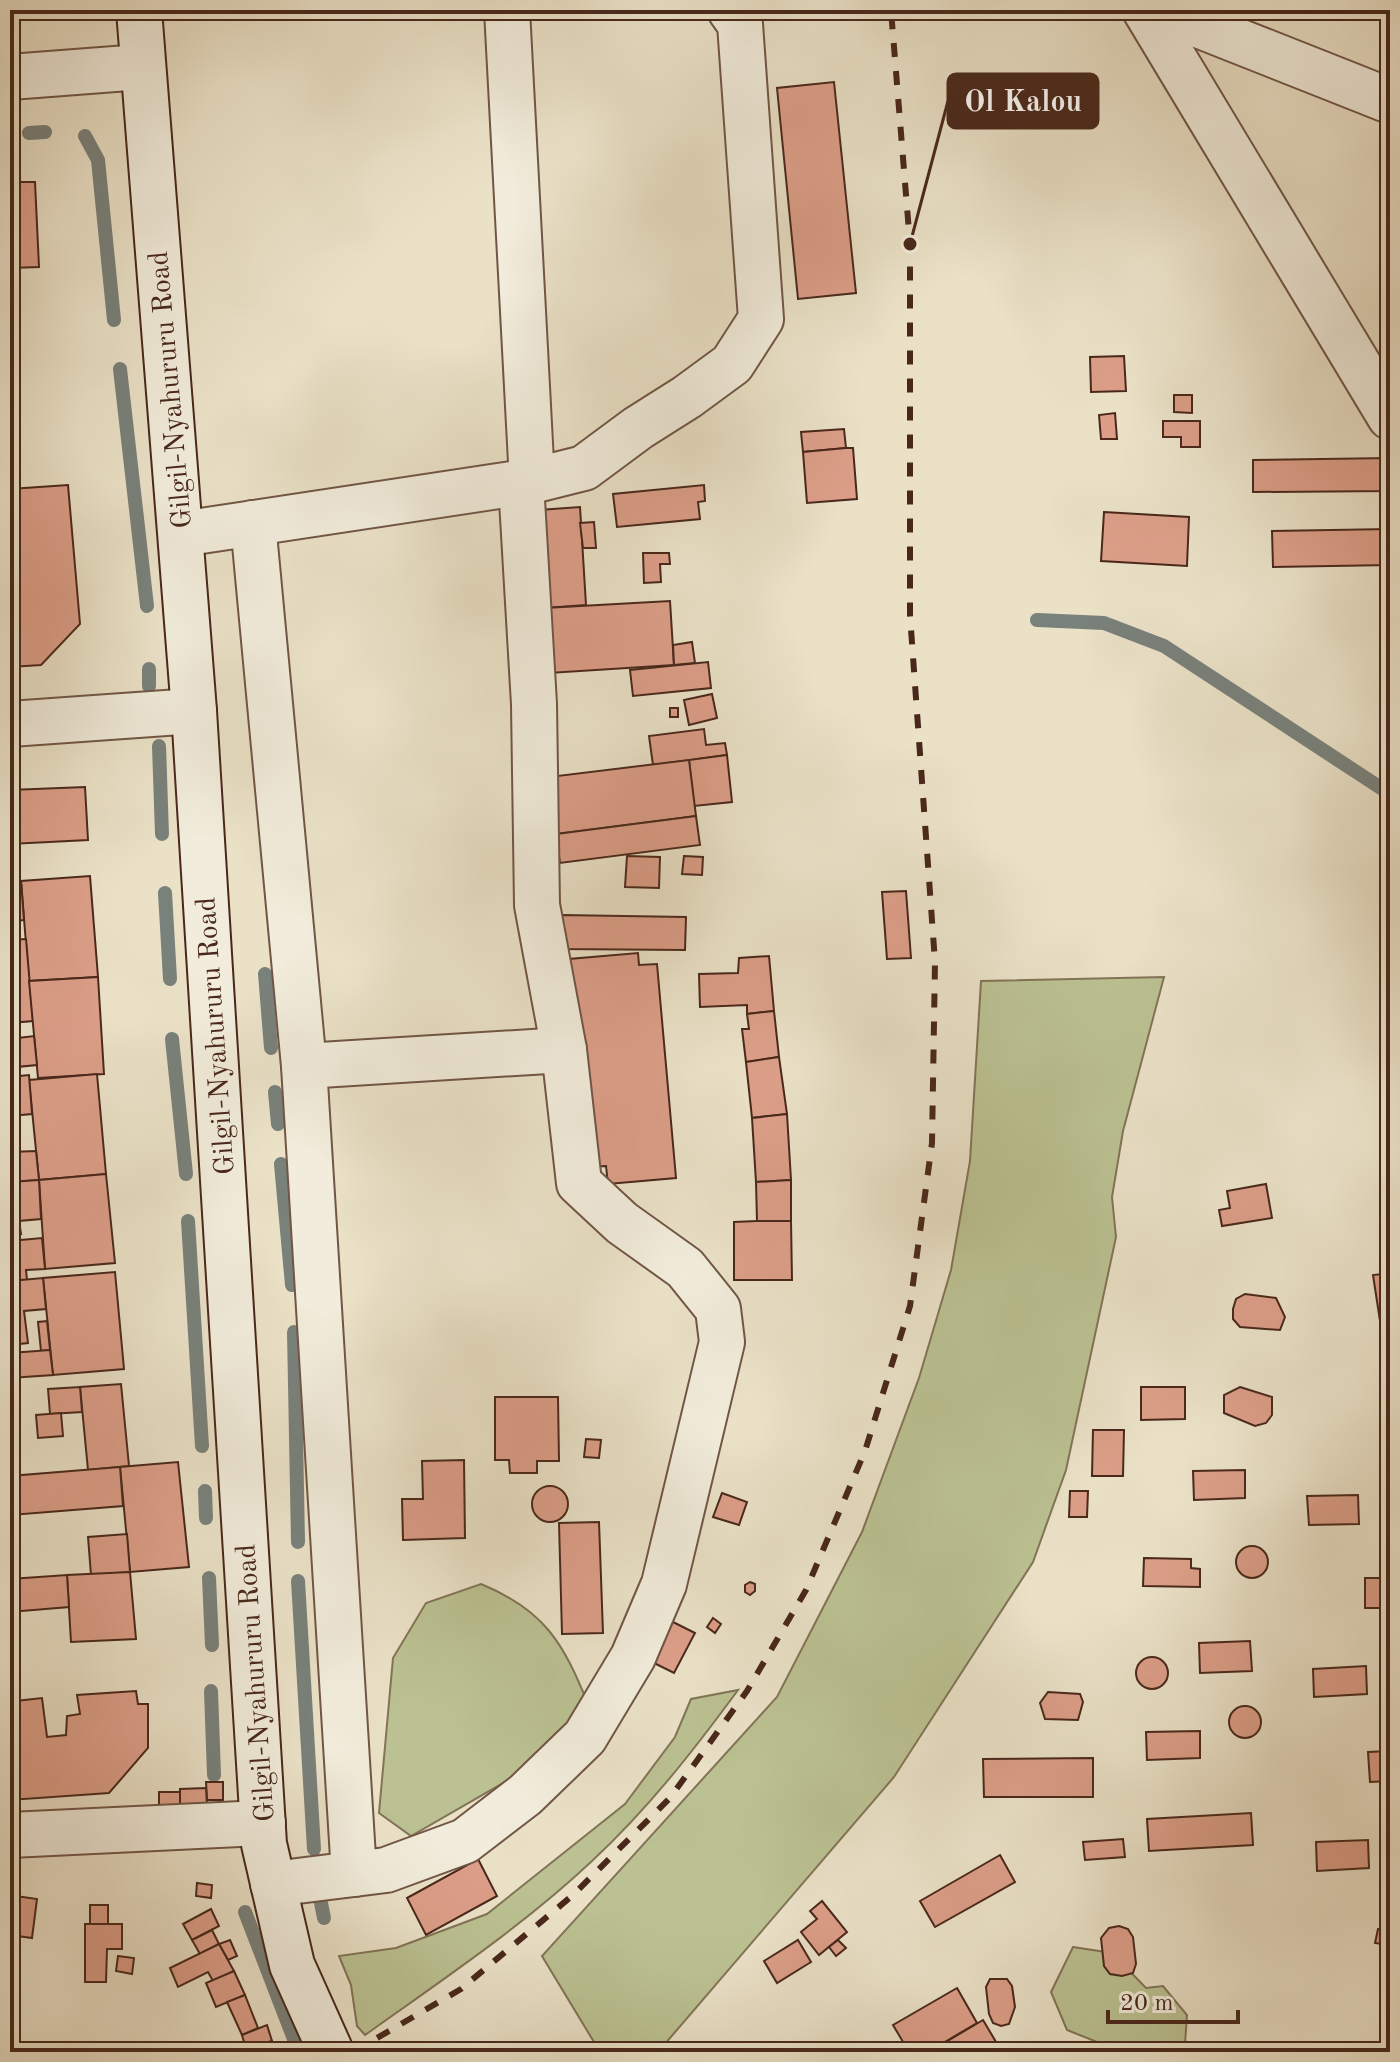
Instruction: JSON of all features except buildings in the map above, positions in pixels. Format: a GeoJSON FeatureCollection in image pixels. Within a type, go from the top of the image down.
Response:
{"type":"FeatureCollection","features":[{"type":"Feature","properties":{"kind":"street","name":"Gilgil-Nyahururu Road"},"geometry":{"type":"LineString","coordinates":[[139,10],[141,67],[194,711],[263,1823],[273,1884],[292,1965],[331,2052]]}},
{"type":"Feature","properties":{"kind":"street"},"geometry":{"type":"LineString","coordinates":[[273,1884],[386,1870],[465,1841],[525,1795],[585,1737],[633,1657],[664,1584],[722,1342],[718,1309],[685,1268],[622,1223],[579,1183],[564,1050],[537,905],[534,704],[507,10]]}},
{"type":"Feature","properties":{"kind":"street"},"geometry":{"type":"LineString","coordinates":[[181,534],[526,482],[584,468],[732,364],[761,319],[740,24],[730,10]]}},
{"type":"Feature","properties":{"kind":"street"},"geometry":{"type":"LineString","coordinates":[[1145,10],[1390,417]]}},
{"type":"Feature","properties":{"kind":"street"},"geometry":{"type":"LineString","coordinates":[[1160,10],[1390,101]]}},
{"type":"Feature","properties":{"kind":"street"},"geometry":{"type":"LineString","coordinates":[[10,77],[141,67]]}},
{"type":"Feature","properties":{"kind":"street"},"geometry":{"type":"LineString","coordinates":[[253,523],[304,1066],[354,1874]]}},
{"type":"Feature","properties":{"kind":"street"},"geometry":{"type":"LineString","coordinates":[[10,724],[194,711]]}},
{"type":"Feature","properties":{"kind":"street"},"geometry":{"type":"LineString","coordinates":[[304,1066],[564,1050]]}},
{"type":"Feature","properties":{"kind":"street"},"geometry":{"type":"LineString","coordinates":[[10,1835],[263,1823]]}},
{"type":"Feature","properties":{"kind":"green space"},"geometry":{"type":"Polygon","coordinates":[[[1164,977],[1123,1131],[1112,1197],[1116,1237],[1066,1470],[1033,1562],[894,1777],[658,2052],[600,2052],[542,1956],[777,1697],[862,1532],[919,1378],[951,1270],[970,1161],[981,981],[1164,977]]]}},
{"type":"Feature","properties":{"kind":"green space"},"geometry":{"type":"Polygon","coordinates":[[[481,1584],[521,1605],[549,1630],[570,1663],[588,1704],[550,1756],[411,1836],[379,1813],[393,1658],[426,1603],[481,1584]]]}},
{"type":"Feature","properties":{"kind":"green space"},"geometry":{"type":"Polygon","coordinates":[[[738,1690],[669,1779],[592,1861],[510,1930],[365,2035],[357,2026],[351,1985],[339,1956],[396,1948],[487,1914],[625,1804],[675,1737],[691,1699],[738,1690]]]}},
{"type":"Feature","properties":{"kind":"green space"},"geometry":{"type":"Polygon","coordinates":[[[1073,1947],[1112,1953],[1146,1988],[1163,1986],[1187,2015],[1185,2044],[1122,2052],[1067,2030],[1051,1992],[1073,1947]]]}},
{"type":"Feature","properties":{"kind":"waterway"},"geometry":{"type":"LineString","coordinates":[[29,133],[45,132]]}},
{"type":"Feature","properties":{"kind":"waterway"},"geometry":{"type":"LineString","coordinates":[[85,136],[98,160],[114,320]]}},
{"type":"Feature","properties":{"kind":"waterway"},"geometry":{"type":"LineString","coordinates":[[120,369],[147,606]]}},
{"type":"Feature","properties":{"kind":"waterway"},"geometry":{"type":"LineString","coordinates":[[1037,620],[1104,623],[1164,646],[1390,794]]}},
{"type":"Feature","properties":{"kind":"waterway"},"geometry":{"type":"LineString","coordinates":[[149,669],[149,686]]}},
{"type":"Feature","properties":{"kind":"waterway"},"geometry":{"type":"LineString","coordinates":[[159,746],[162,834]]}},
{"type":"Feature","properties":{"kind":"waterway"},"geometry":{"type":"LineString","coordinates":[[165,893],[170,979]]}},
{"type":"Feature","properties":{"kind":"waterway"},"geometry":{"type":"LineString","coordinates":[[265,974],[271,1048]]}},
{"type":"Feature","properties":{"kind":"waterway"},"geometry":{"type":"LineString","coordinates":[[172,1039],[186,1174]]}},
{"type":"Feature","properties":{"kind":"waterway"},"geometry":{"type":"LineString","coordinates":[[275,1092],[278,1124]]}},
{"type":"Feature","properties":{"kind":"waterway"},"geometry":{"type":"LineString","coordinates":[[281,1164],[292,1285]]}},
{"type":"Feature","properties":{"kind":"waterway"},"geometry":{"type":"LineString","coordinates":[[188,1221],[202,1446]]}},
{"type":"Feature","properties":{"kind":"waterway"},"geometry":{"type":"LineString","coordinates":[[294,1332],[298,1542]]}},
{"type":"Feature","properties":{"kind":"waterway"},"geometry":{"type":"LineString","coordinates":[[205,1491],[206,1518]]}},
{"type":"Feature","properties":{"kind":"waterway"},"geometry":{"type":"LineString","coordinates":[[209,1578],[212,1645]]}},
{"type":"Feature","properties":{"kind":"waterway"},"geometry":{"type":"LineString","coordinates":[[298,1581],[314,1849]]}},
{"type":"Feature","properties":{"kind":"waterway"},"geometry":{"type":"LineString","coordinates":[[211,1691],[214,1775]]}},
{"type":"Feature","properties":{"kind":"waterway"},"geometry":{"type":"LineString","coordinates":[[320,1898],[324,1918]]}},
{"type":"Feature","properties":{"kind":"waterway"},"geometry":{"type":"LineString","coordinates":[[245,1912],[299,2052]]}},
{"type":"Feature","properties":{"kind":"railway"},"geometry":{"type":"LineString","coordinates":[[353,2052],[461,1989],[573,1895],[670,1798],[747,1691],[806,1590],[865,1451],[910,1306],[932,1143],[935,962],[910,615],[910,244],[891,10]]}},
{"type":"Feature","properties":{"kind":"place","name":"Ol Kalou"},"geometry":{"type":"Point","coordinates":[910,244]}}]}
